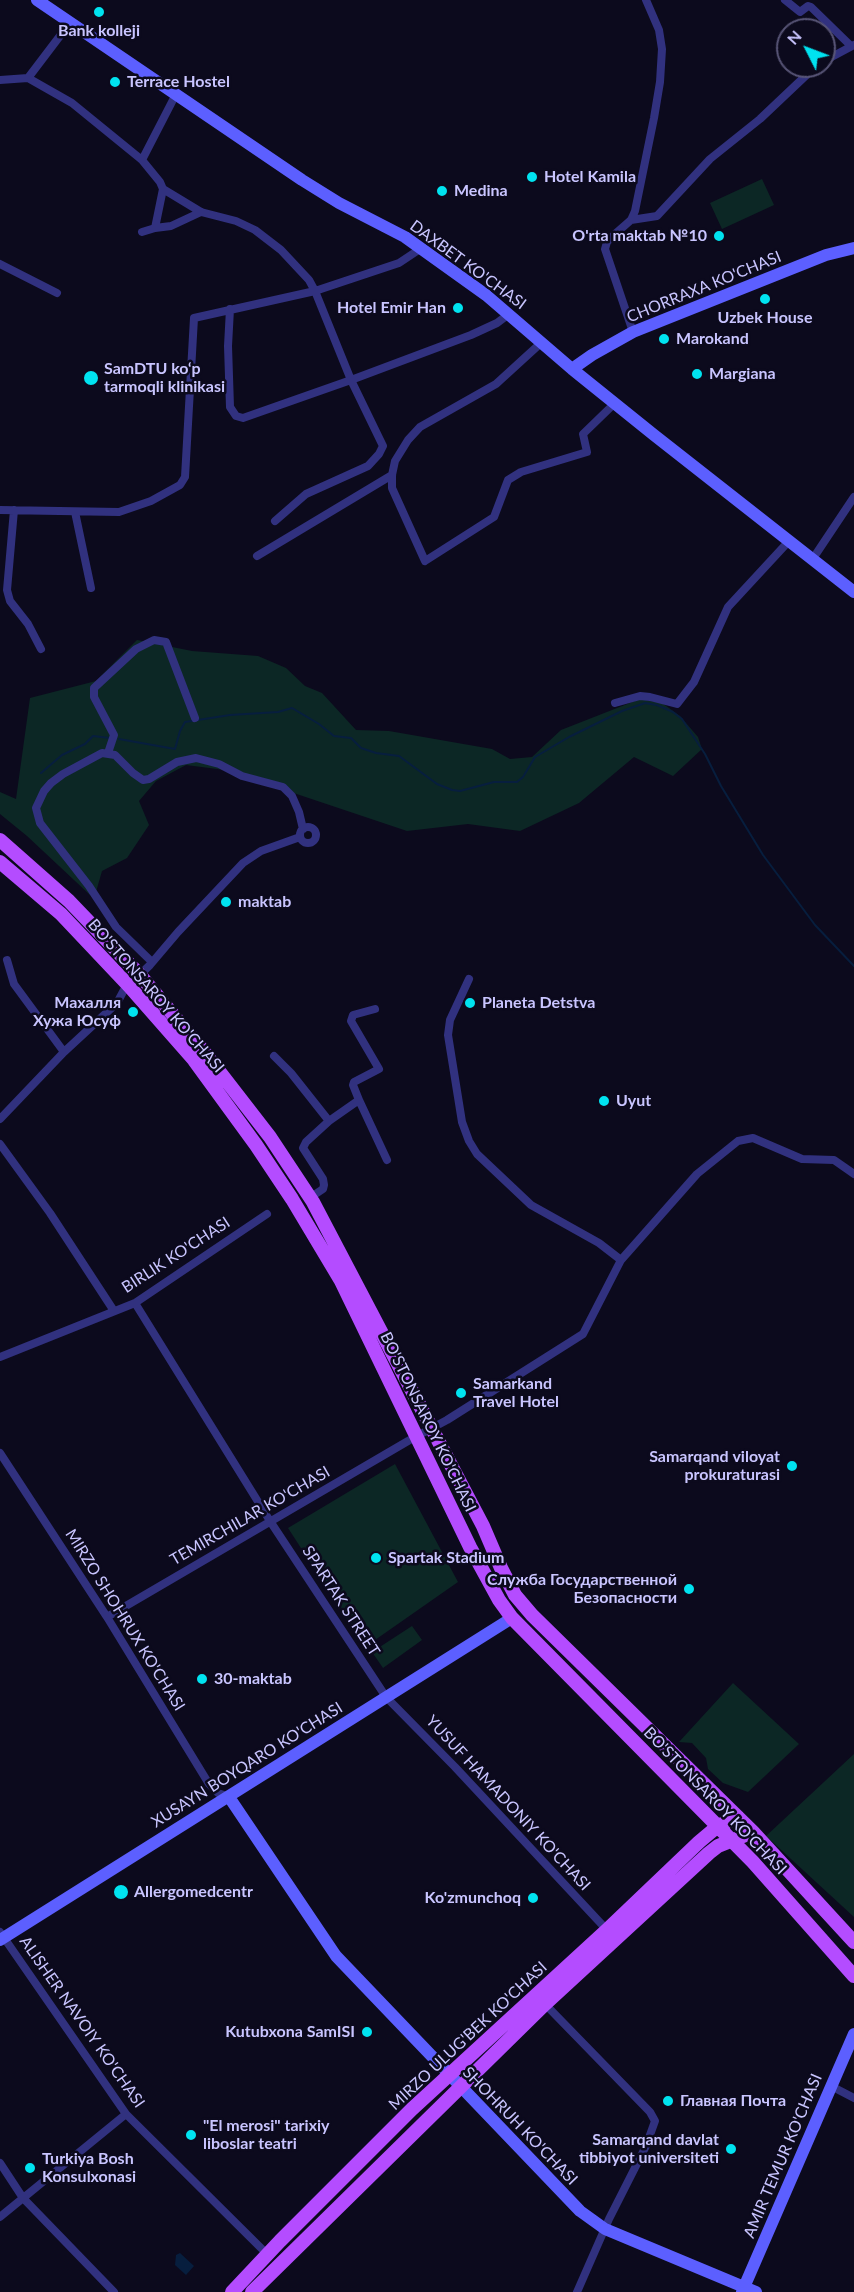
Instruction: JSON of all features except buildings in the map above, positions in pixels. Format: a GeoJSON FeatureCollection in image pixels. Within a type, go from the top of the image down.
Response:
{"type":"FeatureCollection","features":[{"type":"Feature","properties":{"kind":"main road","name":"DAXBET KO'CHASI"},"geometry":{"type":"LineString","coordinates":[[37,0],[69,24],[302,180],[339,203],[405,237],[486,295],[572,369],[854,592]]}},
{"type":"Feature","properties":{"kind":"main road","name":"CHORRAXA KO'CHASI"},"geometry":{"type":"LineString","coordinates":[[572,369],[633,332],[826,255],[854,248]]}},
{"type":"Feature","properties":{"kind":"main road","name":"BO'STONSAROY KO'CHASI"},"geometry":{"type":"LineString","coordinates":[[0,840],[69,901],[140,975],[205,1053],[270,1137],[310,1197],[483,1526],[515,1595],[532,1615],[753,1832],[854,1942]]}},
{"type":"Feature","properties":{"kind":"main road","name":"BO'STONSAROY KO'CHASI"},"geometry":{"type":"LineString","coordinates":[[0,862],[61,914],[129,986],[194,1060],[256,1145],[292,1199],[341,1281],[413,1438],[499,1600],[512,1618],[733,1841],[854,1976]]}},
{"type":"Feature","properties":{"kind":"main road","name":"XUSAYN BOYQARO KO'CHASI"},"geometry":{"type":"LineString","coordinates":[[1,1936],[230,1797],[512,1618]]}},
{"type":"Feature","properties":{"kind":"main road","name":"SHOHRUH KO'CHASI"},"geometry":{"type":"LineString","coordinates":[[230,1797],[336,1956],[580,2211],[604,2229],[748,2290]]}},
{"type":"Feature","properties":{"kind":"main road","name":"MIRZO ULUG'BEK KO'CHASI"},"geometry":{"type":"LineString","coordinates":[[252,2292],[459,2087],[607,1930],[718,1826],[738,1817]]}},
{"type":"Feature","properties":{"kind":"main road","name":"MIRZO ULUG'BEK KO'CHASI"},"geometry":{"type":"LineString","coordinates":[[232,2292],[412,2109],[449,2076],[541,2000],[709,1853],[718,1846],[753,1832]]}},
{"type":"Feature","properties":{"kind":"main road","name":"AMIR TEMUR KO'CHASI"},"geometry":{"type":"LineString","coordinates":[[748,2290],[854,2034]]}},
{"type":"Feature","properties":{"kind":"street"},"geometry":{"type":"LineString","coordinates":[[633,332],[604,249],[607,242],[631,220],[635,211],[652,128],[661,63],[659,30],[646,0]]}},
{"type":"Feature","properties":{"kind":"street"},"geometry":{"type":"LineString","coordinates":[[786,0],[798,12],[810,7],[852,45],[836,54]]}},
{"type":"Feature","properties":{"kind":"street"},"geometry":{"type":"LineString","coordinates":[[28,78],[69,24]]}},
{"type":"Feature","properties":{"kind":"street"},"geometry":{"type":"LineString","coordinates":[[0,80],[28,78],[72,103],[142,159],[163,189],[201,212],[236,220],[255,230],[281,250],[309,280],[351,380],[383,446],[368,466],[306,494],[275,521]]}},
{"type":"Feature","properties":{"kind":"street"},"geometry":{"type":"LineString","coordinates":[[631,220],[657,216],[710,159],[760,119],[803,78]]}},
{"type":"Feature","properties":{"kind":"street"},"geometry":{"type":"LineString","coordinates":[[142,159],[175,96]]}},
{"type":"Feature","properties":{"kind":"street"},"geometry":{"type":"LineString","coordinates":[[155,228],[163,189]]}},
{"type":"Feature","properties":{"kind":"street"},"geometry":{"type":"LineString","coordinates":[[142,232],[171,226],[201,212]]}},
{"type":"Feature","properties":{"kind":"street"},"geometry":{"type":"LineString","coordinates":[[0,510],[119,512],[170,490],[184,481],[195,318],[315,291],[399,263],[420,249]]}},
{"type":"Feature","properties":{"kind":"street"},"geometry":{"type":"LineString","coordinates":[[0,264],[57,293]]}},
{"type":"Feature","properties":{"kind":"street"},"geometry":{"type":"LineString","coordinates":[[230,309],[228,346],[230,407],[236,416],[243,417],[318,393],[471,335],[497,323],[509,314]]}},
{"type":"Feature","properties":{"kind":"street"},"geometry":{"type":"LineString","coordinates":[[542,342],[496,384],[420,427],[408,440],[395,461],[392,488],[425,561],[494,517],[507,480],[521,472],[587,452],[583,434],[615,403]]}},
{"type":"Feature","properties":{"kind":"street"},"geometry":{"type":"LineString","coordinates":[[257,556],[392,473]]}},
{"type":"Feature","properties":{"kind":"street"},"geometry":{"type":"LineString","coordinates":[[812,560],[854,497]]}},
{"type":"Feature","properties":{"kind":"street"},"geometry":{"type":"LineString","coordinates":[[14,510],[7,590],[10,601],[28,624],[41,649]]}},
{"type":"Feature","properties":{"kind":"street"},"geometry":{"type":"LineString","coordinates":[[75,512],[91,588]]}},
{"type":"Feature","properties":{"kind":"street"},"geometry":{"type":"LineString","coordinates":[[615,704],[640,696],[677,704],[694,682],[728,607],[789,541]]}},
{"type":"Feature","properties":{"kind":"street"},"geometry":{"type":"LineString","coordinates":[[108,753],[114,735],[94,697],[94,688],[136,649],[154,640],[159,639],[166,642],[195,718]]}},
{"type":"Feature","properties":{"kind":"street"},"geometry":{"type":"LineString","coordinates":[[0,1119],[64,1052],[117,1003],[129,986],[152,962],[185,923],[243,863],[261,851],[301,833],[299,812],[292,796],[283,787],[242,776],[219,764],[196,758],[177,762],[149,779],[143,780],[115,755],[108,753],[95,755],[51,783],[39,800],[37,815],[40,823],[89,886],[116,927],[152,962]]}},
{"type":"Feature","properties":{"kind":"street"},"geometry":{"type":"LineString","coordinates":[[7,960],[14,984],[64,1052]]}},
{"type":"Feature","properties":{"kind":"street"},"geometry":{"type":"LineString","coordinates":[[469,980],[450,1020],[448,1035],[462,1122],[469,1141],[477,1154],[531,1205],[599,1243],[621,1260]]}},
{"type":"Feature","properties":{"kind":"street"},"geometry":{"type":"LineString","coordinates":[[375,1009],[353,1015],[351,1021],[379,1069],[353,1083],[387,1160]]}},
{"type":"Feature","properties":{"kind":"street"},"geometry":{"type":"LineString","coordinates":[[274,1056],[291,1073],[329,1121]]}},
{"type":"Feature","properties":{"kind":"street"},"geometry":{"type":"LineString","coordinates":[[310,1197],[322,1190],[324,1185],[323,1179],[303,1148],[306,1142],[329,1121],[359,1100]]}},
{"type":"Feature","properties":{"kind":"street","name":"TEMIRCHILAR KO'CHASI"},"geometry":{"type":"LineString","coordinates":[[107,1617],[431,1429],[584,1334],[621,1260],[697,1174],[729,1147],[744,1138],[753,1138],[802,1159],[834,1160],[854,1174]]}},
{"type":"Feature","properties":{"kind":"street"},"geometry":{"type":"LineString","coordinates":[[0,1144],[56,1222],[114,1311]]}},
{"type":"Feature","properties":{"kind":"street","name":"BIRLIK KO'CHASI"},"geometry":{"type":"LineString","coordinates":[[0,1357],[135,1303],[267,1214]]}},
{"type":"Feature","properties":{"kind":"street","name":"SPARTAK STREET"},"geometry":{"type":"LineString","coordinates":[[135,1303],[270,1521],[386,1697]]}},
{"type":"Feature","properties":{"kind":"street","name":"MIRZO SHOHRUX KO'CHASI"},"geometry":{"type":"LineString","coordinates":[[0,1453],[107,1617],[209,1784],[218,1793],[230,1797]]}},
{"type":"Feature","properties":{"kind":"street","name":"YUSUF HAMADONIY KO'CHASI"},"geometry":{"type":"LineString","coordinates":[[386,1697],[455,1767],[607,1930]]}},
{"type":"Feature","properties":{"kind":"street","name":"ALISHER NAVOIY KO'CHASI"},"geometry":{"type":"LineString","coordinates":[[1,1936],[126,2114],[267,2255]]}},
{"type":"Feature","properties":{"kind":"street"},"geometry":{"type":"LineString","coordinates":[[541,2000],[650,2112],[655,2121],[646,2146],[604,2229],[577,2292]]}},
{"type":"Feature","properties":{"kind":"street"},"geometry":{"type":"LineString","coordinates":[[831,2086],[854,2098]]}},
{"type":"Feature","properties":{"kind":"street"},"geometry":{"type":"LineString","coordinates":[[0,2217],[126,2114]]}},
{"type":"Feature","properties":{"kind":"street"},"geometry":{"type":"LineString","coordinates":[[0,2163],[23,2198],[114,2292]]}},
{"type":"Feature","properties":{"kind":"green space"},"geometry":{"type":"Polygon","coordinates":[[[762,179],[774,205],[722,229],[710,203],[762,179]]]}},
{"type":"Feature","properties":{"kind":"green space"},"geometry":{"type":"Polygon","coordinates":[[[137,640],[192,651],[258,656],[286,668],[305,686],[322,693],[356,730],[389,731],[492,749],[510,759],[532,757],[561,730],[640,699],[662,703],[680,716],[698,737],[702,749],[673,776],[634,757],[579,803],[520,831],[468,824],[407,831],[225,770],[186,765],[156,781],[139,801],[149,825],[127,858],[102,871],[96,892],[90,895],[0,814],[0,792],[16,799],[30,698],[96,681],[137,640]]]}},
{"type":"Feature","properties":{"kind":"green space","name":"Spartak Stadium"},"geometry":{"type":"Polygon","coordinates":[[[395,1464],[458,1582],[365,1647],[288,1528],[395,1464]]]}},
{"type":"Feature","properties":{"kind":"green space"},"geometry":{"type":"Polygon","coordinates":[[[412,1626],[422,1640],[383,1668],[372,1652],[412,1626]]]}},
{"type":"Feature","properties":{"kind":"green space"},"geometry":{"type":"Polygon","coordinates":[[[733,1683],[799,1744],[748,1792],[723,1783],[708,1769],[706,1758],[692,1743],[679,1742],[733,1683]]]}},
{"type":"Feature","properties":{"kind":"green space"},"geometry":{"type":"Polygon","coordinates":[[[854,1754],[854,1917],[766,1836],[854,1754]]]}},
{"type":"Feature","properties":{"kind":"water"},"geometry":{"type":"Polygon","coordinates":[[[180,2253],[194,2266],[186,2275],[175,2265],[176,2255],[180,2253]]]}},
{"type":"Feature","properties":{"kind":"waterway"},"geometry":{"type":"LineString","coordinates":[[119,739],[175,749],[185,722],[230,715],[278,712],[292,708],[334,736],[351,738],[361,748],[376,753],[399,756],[437,784],[460,791],[494,782],[517,782],[523,777],[535,757],[569,737],[622,711],[645,703],[657,705],[682,719],[705,754],[721,786],[763,855],[815,925],[854,966]]}},
{"type":"Feature","properties":{"kind":"waterway"},"geometry":{"type":"LineString","coordinates":[[41,773],[62,755],[85,744],[93,736],[110,738]]}},
{"type":"Feature","properties":{"kind":"place","name":"Bank kolleji"},"geometry":{"type":"Point","coordinates":[99,12]}},
{"type":"Feature","properties":{"kind":"place","name":"Terrace Hostel"},"geometry":{"type":"Point","coordinates":[115,82]}},
{"type":"Feature","properties":{"kind":"place","name":"Hotel Kamila"},"geometry":{"type":"Point","coordinates":[532,177]}},
{"type":"Feature","properties":{"kind":"place","name":"Medina"},"geometry":{"type":"Point","coordinates":[442,191]}},
{"type":"Feature","properties":{"kind":"place","name":"O'rta maktab №10"},"geometry":{"type":"Point","coordinates":[719,236]}},
{"type":"Feature","properties":{"kind":"place","name":"Uzbek House"},"geometry":{"type":"Point","coordinates":[765,299]}},
{"type":"Feature","properties":{"kind":"place","name":"Hotel Emir Han"},"geometry":{"type":"Point","coordinates":[458,308]}},
{"type":"Feature","properties":{"kind":"place","name":"Marokand"},"geometry":{"type":"Point","coordinates":[664,339]}},
{"type":"Feature","properties":{"kind":"place","name":"Margiana"},"geometry":{"type":"Point","coordinates":[697,374]}},
{"type":"Feature","properties":{"kind":"place","name":"SamDTU ko‘p tarmoqli klinikasi"},"geometry":{"type":"Point","coordinates":[91,378]}},
{"type":"Feature","properties":{"kind":"place","name":"maktab"},"geometry":{"type":"Point","coordinates":[226,902]}},
{"type":"Feature","properties":{"kind":"place","name":"Planeta Detstva"},"geometry":{"type":"Point","coordinates":[470,1003]}},
{"type":"Feature","properties":{"kind":"place","name":"Махалля Хужа Юсуф"},"geometry":{"type":"Point","coordinates":[133,1012]}},
{"type":"Feature","properties":{"kind":"place","name":"Uyut"},"geometry":{"type":"Point","coordinates":[604,1101]}},
{"type":"Feature","properties":{"kind":"place","name":"Samarkand Travel Hotel"},"geometry":{"type":"Point","coordinates":[461,1393]}},
{"type":"Feature","properties":{"kind":"place","name":"Samarqand viloyat prokuraturasi"},"geometry":{"type":"Point","coordinates":[792,1466]}},
{"type":"Feature","properties":{"kind":"place","name":"Spartak Stadium"},"geometry":{"type":"Point","coordinates":[376,1558]}},
{"type":"Feature","properties":{"kind":"place","name":"Служба Государственной Безопасности"},"geometry":{"type":"Point","coordinates":[689,1589]}},
{"type":"Feature","properties":{"kind":"place","name":"30-maktab"},"geometry":{"type":"Point","coordinates":[202,1679]}},
{"type":"Feature","properties":{"kind":"place","name":"Allergomedcentr"},"geometry":{"type":"Point","coordinates":[121,1892]}},
{"type":"Feature","properties":{"kind":"place","name":"Ko'zmunchoq"},"geometry":{"type":"Point","coordinates":[533,1898]}},
{"type":"Feature","properties":{"kind":"place","name":"Kutubxona SamISI"},"geometry":{"type":"Point","coordinates":[367,2032]}},
{"type":"Feature","properties":{"kind":"place","name":"Главная Почта"},"geometry":{"type":"Point","coordinates":[668,2101]}},
{"type":"Feature","properties":{"kind":"place","name":"\"El merosi\" tarixiy liboslar teatri"},"geometry":{"type":"Point","coordinates":[191,2135]}},
{"type":"Feature","properties":{"kind":"place","name":"Samarqand davlat tibbiyot universiteti"},"geometry":{"type":"Point","coordinates":[731,2149]}},
{"type":"Feature","properties":{"kind":"place","name":"Turkiya Bosh Konsulxonasi"},"geometry":{"type":"Point","coordinates":[30,2168]}}]}
